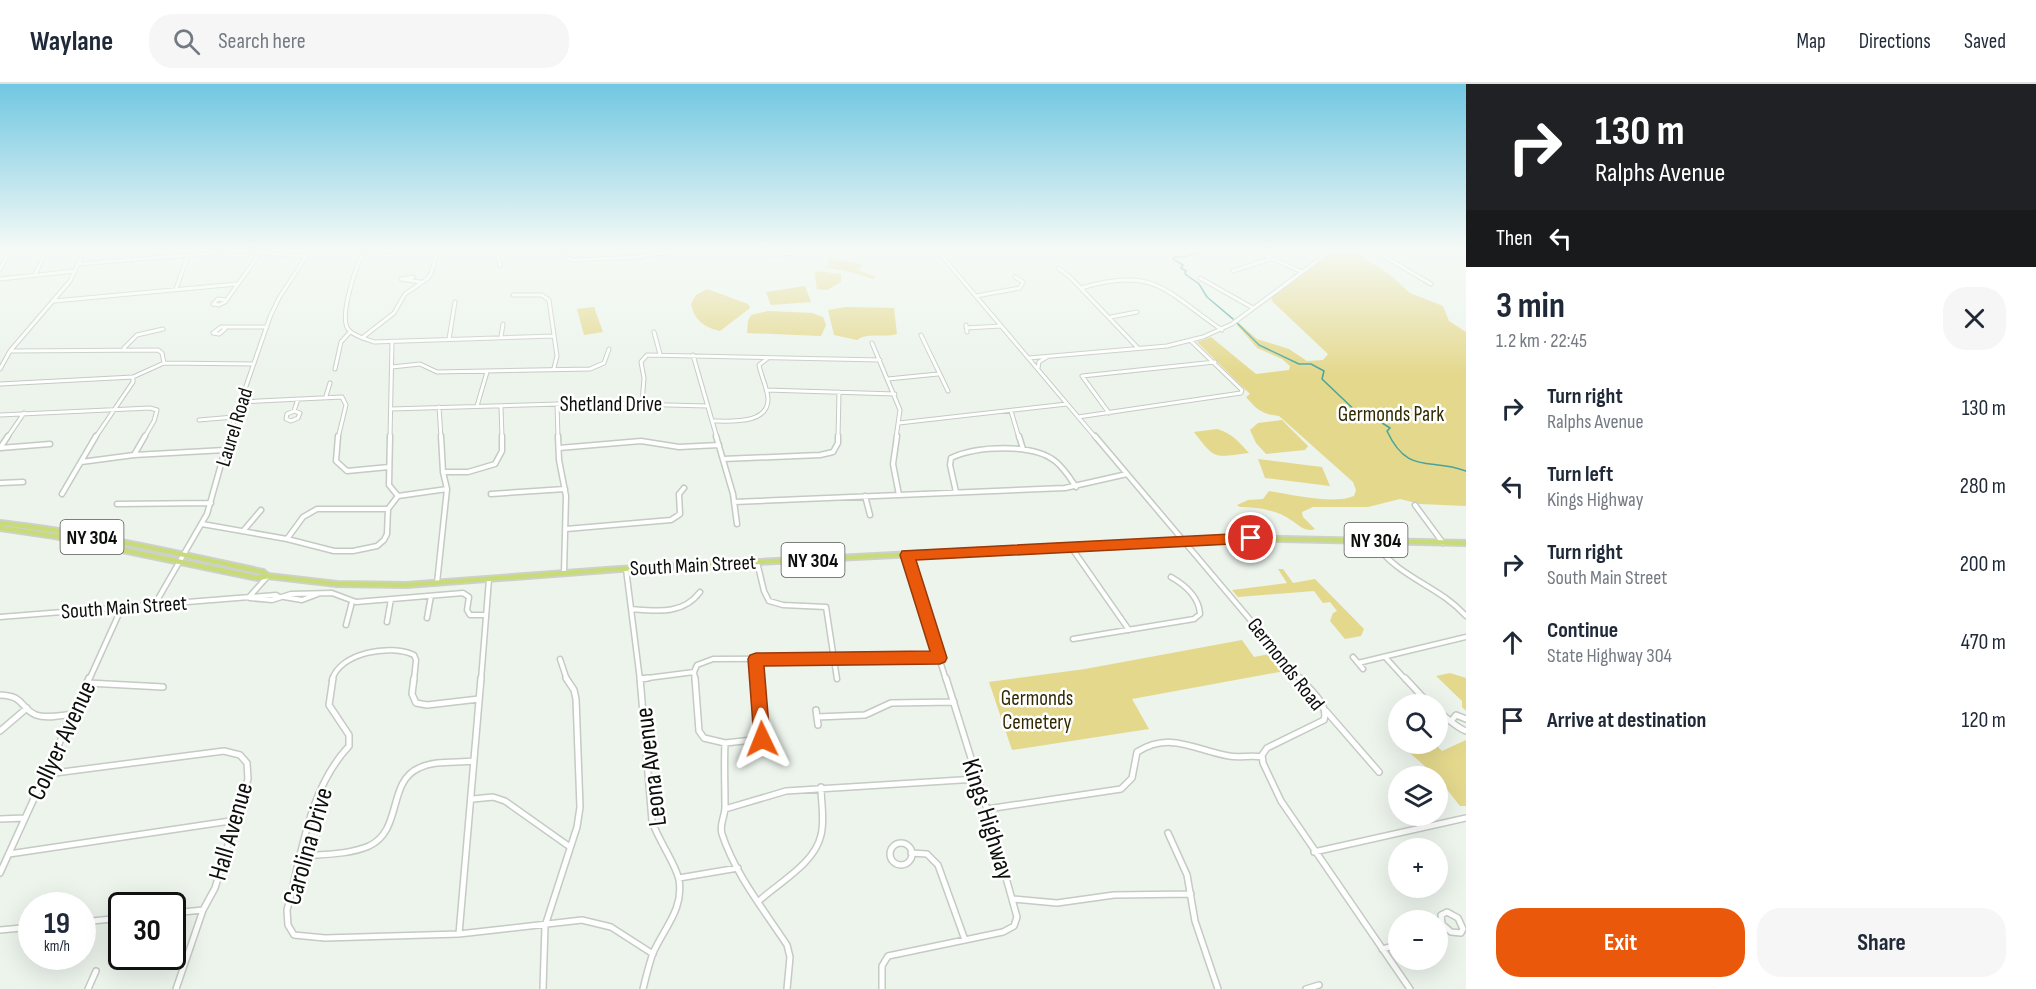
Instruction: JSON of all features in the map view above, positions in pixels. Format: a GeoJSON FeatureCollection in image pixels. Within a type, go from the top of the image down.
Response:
{"type":"FeatureCollection","features":[{"type":"Feature","properties":{"kind":"main road","name":"NY 304"},"geometry":{"type":"LineString","coordinates":[[0,523],[57,530],[263,572],[268,576]]}},
{"type":"Feature","properties":{"kind":"main road","name":"NY 304"},"geometry":{"type":"LineString","coordinates":[[0,528],[55,536],[258,579],[268,576]]}},
{"type":"Feature","properties":{"kind":"main road","name":"NY 304"},"geometry":{"type":"LineString","coordinates":[[1184,541],[1273,538],[1466,543]]}},
{"type":"Feature","properties":{"kind":"main road","name":"South Main Street"},"geometry":{"type":"LineString","coordinates":[[268,576],[359,585],[437,583],[626,569],[1184,541]]}},
{"type":"Feature","properties":{"kind":"street"},"geometry":{"type":"LineString","coordinates":[[0,369],[10,351],[62,291]]}},
{"type":"Feature","properties":{"kind":"street"},"geometry":{"type":"LineString","coordinates":[[54,301],[153,291]]}},
{"type":"Feature","properties":{"kind":"street"},"geometry":{"type":"LineString","coordinates":[[225,300],[232,291]]}},
{"type":"Feature","properties":{"kind":"street","name":"Laurel Road"},"geometry":{"type":"LineString","coordinates":[[155,604],[202,524],[211,503],[234,417],[267,327],[283,291]]}},
{"type":"Feature","properties":{"kind":"street"},"geometry":{"type":"LineString","coordinates":[[351,291],[346,325],[350,332],[362,339],[392,342],[554,336]]}},
{"type":"Feature","properties":{"kind":"street"},"geometry":{"type":"LineString","coordinates":[[362,339],[394,313],[409,291]]}},
{"type":"Feature","properties":{"kind":"street","name":"Germonds Road"},"geometry":{"type":"LineString","coordinates":[[971,291],[1310,689],[1326,711],[1323,721],[1267,748],[1262,757]]}},
{"type":"Feature","properties":{"kind":"street"},"geometry":{"type":"LineString","coordinates":[[975,296],[1002,291]]}},
{"type":"Feature","properties":{"kind":"street"},"geometry":{"type":"LineString","coordinates":[[1084,291],[1138,348]]}},
{"type":"Feature","properties":{"kind":"street"},"geometry":{"type":"LineString","coordinates":[[1170,291],[1192,311],[1222,330]]}},
{"type":"Feature","properties":{"kind":"street"},"geometry":{"type":"LineString","coordinates":[[1223,291],[1253,308]]}},
{"type":"Feature","properties":{"kind":"street"},"geometry":{"type":"LineString","coordinates":[[1029,358],[1192,341],[1222,330],[1276,291]]}},
{"type":"Feature","properties":{"kind":"street"},"geometry":{"type":"LineString","coordinates":[[513,295],[547,297],[557,356],[554,368]]}},
{"type":"Feature","properties":{"kind":"street"},"geometry":{"type":"LineString","coordinates":[[449,339],[454,302]]}},
{"type":"Feature","properties":{"kind":"street"},"geometry":{"type":"LineString","coordinates":[[1110,317],[1137,312]]}},
{"type":"Feature","properties":{"kind":"street"},"geometry":{"type":"LineString","coordinates":[[501,337],[503,324]]}},
{"type":"Feature","properties":{"kind":"street"},"geometry":{"type":"LineString","coordinates":[[966,328],[1001,326]]}},
{"type":"Feature","properties":{"kind":"street"},"geometry":{"type":"LineString","coordinates":[[225,329],[267,327]]}},
{"type":"Feature","properties":{"kind":"street"},"geometry":{"type":"LineString","coordinates":[[124,348],[137,335],[163,329]]}},
{"type":"Feature","properties":{"kind":"street"},"geometry":{"type":"LineString","coordinates":[[335,369],[341,342],[350,332]]}},
{"type":"Feature","properties":{"kind":"street"},"geometry":{"type":"LineString","coordinates":[[654,332],[660,354]]}},
{"type":"Feature","properties":{"kind":"street"},"geometry":{"type":"LineString","coordinates":[[921,335],[948,391]]}},
{"type":"Feature","properties":{"kind":"street"},"geometry":{"type":"LineString","coordinates":[[1078,417],[1242,392],[1192,341]]}},
{"type":"Feature","properties":{"kind":"street"},"geometry":{"type":"LineString","coordinates":[[392,342],[389,485],[398,496]]}},
{"type":"Feature","properties":{"kind":"street"},"geometry":{"type":"LineString","coordinates":[[872,343],[900,410],[893,471],[899,495]]}},
{"type":"Feature","properties":{"kind":"street"},"geometry":{"type":"LineString","coordinates":[[10,351],[124,348],[158,350],[162,353],[164,363]]}},
{"type":"Feature","properties":{"kind":"street"},"geometry":{"type":"LineString","coordinates":[[392,367],[420,364],[437,372],[596,368],[604,363],[609,349]]}},
{"type":"Feature","properties":{"kind":"street"},"geometry":{"type":"LineString","coordinates":[[642,403],[644,378],[641,359],[647,355],[880,360]]}},
{"type":"Feature","properties":{"kind":"street"},"geometry":{"type":"LineString","coordinates":[[693,355],[723,459],[737,524]]}},
{"type":"Feature","properties":{"kind":"street"},"geometry":{"type":"LineString","coordinates":[[1038,369],[1040,361],[1051,356]]}},
{"type":"Feature","properties":{"kind":"street"},"geometry":{"type":"LineString","coordinates":[[712,421],[749,419],[760,416],[767,408],[766,390],[759,365],[771,357]]}},
{"type":"Feature","properties":{"kind":"street"},"geometry":{"type":"LineString","coordinates":[[1109,413],[1082,376],[1215,362]]}},
{"type":"Feature","properties":{"kind":"street"},"geometry":{"type":"LineString","coordinates":[[0,384],[133,377],[164,363],[254,364]]}},
{"type":"Feature","properties":{"kind":"street"},"geometry":{"type":"LineString","coordinates":[[477,406],[487,372]]}},
{"type":"Feature","properties":{"kind":"street"},"geometry":{"type":"LineString","coordinates":[[888,379],[939,374]]}},
{"type":"Feature","properties":{"kind":"street"},"geometry":{"type":"LineString","coordinates":[[63,494],[112,410],[133,382],[133,377]]}},
{"type":"Feature","properties":{"kind":"street"},"geometry":{"type":"LineString","coordinates":[[326,396],[330,383]]}},
{"type":"Feature","properties":{"kind":"street"},"geometry":{"type":"LineString","coordinates":[[766,390],[895,394]]}},
{"type":"Feature","properties":{"kind":"street"},"geometry":{"type":"LineString","coordinates":[[723,459],[820,455],[833,452],[838,442],[839,392]]}},
{"type":"Feature","properties":{"kind":"street"},"geometry":{"type":"LineString","coordinates":[[240,402],[342,397],[345,400],[336,450],[336,461],[340,467],[347,471],[389,467]]}},
{"type":"Feature","properties":{"kind":"street"},"geometry":{"type":"LineString","coordinates":[[294,411],[298,399]]}},
{"type":"Feature","properties":{"kind":"street","name":"Shetland Drive"},"geometry":{"type":"LineString","coordinates":[[391,409],[642,403],[707,406]]}},
{"type":"Feature","properties":{"kind":"street"},"geometry":{"type":"LineString","coordinates":[[557,404],[559,448],[565,489],[564,573]]}},
{"type":"Feature","properties":{"kind":"street"},"geometry":{"type":"LineString","coordinates":[[899,423],[1068,404]]}},
{"type":"Feature","properties":{"kind":"street"},"geometry":{"type":"LineString","coordinates":[[443,472],[468,472],[495,464],[502,451],[501,406]]}},
{"type":"Feature","properties":{"kind":"street"},"geometry":{"type":"LineString","coordinates":[[437,583],[447,489],[443,472],[440,407]]}},
{"type":"Feature","properties":{"kind":"street"},"geometry":{"type":"LineString","coordinates":[[0,415],[150,408],[157,410],[154,421],[134,455]]}},
{"type":"Feature","properties":{"kind":"street"},"geometry":{"type":"LineString","coordinates":[[1011,411],[1023,449]]}},
{"type":"Feature","properties":{"kind":"street"},"geometry":{"type":"LineString","coordinates":[[0,448],[24,413]]}},
{"type":"Feature","properties":{"kind":"street"},"geometry":{"type":"LineString","coordinates":[[199,420],[234,417]]}},
{"type":"Feature","properties":{"kind":"street"},"geometry":{"type":"LineString","coordinates":[[559,448],[641,441],[679,447],[719,445]]}},
{"type":"Feature","properties":{"kind":"street"},"geometry":{"type":"LineString","coordinates":[[0,448],[50,444]]}},
{"type":"Feature","properties":{"kind":"street"},"geometry":{"type":"LineString","coordinates":[[956,492],[950,465],[951,458],[959,454],[1023,449],[1053,460],[1076,487]]}},
{"type":"Feature","properties":{"kind":"street"},"geometry":{"type":"LineString","coordinates":[[81,462],[134,455],[225,450]]}},
{"type":"Feature","properties":{"kind":"street"},"geometry":{"type":"LineString","coordinates":[[734,502],[1076,487],[1127,474]]}},
{"type":"Feature","properties":{"kind":"street"},"geometry":{"type":"LineString","coordinates":[[0,483],[23,482]]}},
{"type":"Feature","properties":{"kind":"street"},"geometry":{"type":"LineString","coordinates":[[566,529],[671,520],[680,514],[679,494],[684,488]]}},
{"type":"Feature","properties":{"kind":"street"},"geometry":{"type":"LineString","coordinates":[[202,524],[287,538],[334,550],[353,551],[376,546],[384,540],[387,534],[388,509],[398,496],[447,489]]}},
{"type":"Feature","properties":{"kind":"street"},"geometry":{"type":"LineString","coordinates":[[491,494],[565,489]]}},
{"type":"Feature","properties":{"kind":"street"},"geometry":{"type":"LineString","coordinates":[[865,496],[870,515]]}},
{"type":"Feature","properties":{"kind":"street"},"geometry":{"type":"LineString","coordinates":[[117,504],[211,503]]}},
{"type":"Feature","properties":{"kind":"street"},"geometry":{"type":"LineString","coordinates":[[1416,505],[1443,543]]}},
{"type":"Feature","properties":{"kind":"street"},"geometry":{"type":"LineString","coordinates":[[287,538],[308,511],[388,509]]}},
{"type":"Feature","properties":{"kind":"street"},"geometry":{"type":"LineString","coordinates":[[244,531],[261,510]]}},
{"type":"Feature","properties":{"kind":"street"},"geometry":{"type":"LineString","coordinates":[[1372,540],[1393,567],[1450,601],[1466,616]]}},
{"type":"Feature","properties":{"kind":"street"},"geometry":{"type":"LineString","coordinates":[[1071,547],[1129,631]]}},
{"type":"Feature","properties":{"kind":"street","name":"Kings Highway"},"geometry":{"type":"LineString","coordinates":[[882,989],[882,969],[887,957],[1000,933],[1012,928],[1017,917],[1014,898],[987,809],[907,555]]}},
{"type":"Feature","properties":{"kind":"street"},"geometry":{"type":"LineString","coordinates":[[758,562],[769,602],[775,605],[818,604],[826,607],[837,680]]}},
{"type":"Feature","properties":{"kind":"street","name":"Leona Avenue"},"geometry":{"type":"LineString","coordinates":[[626,569],[640,680],[652,821],[657,837],[680,878]]}},
{"type":"Feature","properties":{"kind":"street"},"geometry":{"type":"LineString","coordinates":[[249,597],[268,576]]}},
{"type":"Feature","properties":{"kind":"street"},"geometry":{"type":"LineString","coordinates":[[1073,639],[1188,621],[1199,615],[1201,610],[1198,602],[1184,585],[1171,577]]}},
{"type":"Feature","properties":{"kind":"street"},"geometry":{"type":"LineString","coordinates":[[459,934],[473,799],[489,579]]}},
{"type":"Feature","properties":{"kind":"street"},"geometry":{"type":"LineString","coordinates":[[631,609],[678,610],[685,608],[696,599],[700,592]]}},
{"type":"Feature","properties":{"kind":"street","name":"South Main Street"},"geometry":{"type":"LineString","coordinates":[[0,616],[249,597],[261,600],[284,597],[292,600],[311,598],[319,593],[337,594],[352,602]]}},
{"type":"Feature","properties":{"kind":"street"},"geometry":{"type":"LineString","coordinates":[[346,626],[352,602],[466,594],[469,597],[470,615],[486,615]]}},
{"type":"Feature","properties":{"kind":"street"},"geometry":{"type":"LineString","coordinates":[[427,618],[431,596]]}},
{"type":"Feature","properties":{"kind":"street"},"geometry":{"type":"LineString","coordinates":[[387,622],[392,599]]}},
{"type":"Feature","properties":{"kind":"street","name":"Collyer Avenue"},"geometry":{"type":"LineString","coordinates":[[0,873],[122,607]]}},
{"type":"Feature","properties":{"kind":"street"},"geometry":{"type":"LineString","coordinates":[[1358,663],[1466,637]]}},
{"type":"Feature","properties":{"kind":"street","name":"Carolina Drive"},"geometry":{"type":"LineString","coordinates":[[479,699],[427,705],[416,703],[412,692],[416,660],[414,655],[408,652],[356,656],[337,668],[332,678],[329,705],[349,735],[349,746],[335,761],[318,790],[287,910],[288,925],[294,935],[325,938],[459,934],[582,920],[598,921],[615,927],[653,954]]}},
{"type":"Feature","properties":{"kind":"street"},"geometry":{"type":"LineString","coordinates":[[1353,657],[1363,669]]}},
{"type":"Feature","properties":{"kind":"street"},"geometry":{"type":"LineString","coordinates":[[1386,657],[1420,694]]}},
{"type":"Feature","properties":{"kind":"street"},"geometry":{"type":"LineString","coordinates":[[756,659],[762,739],[725,743],[710,741],[700,735],[694,672],[697,665],[703,661],[756,659],[940,658]]}},
{"type":"Feature","properties":{"kind":"street"},"geometry":{"type":"LineString","coordinates":[[543,989],[545,926],[577,827],[580,807],[576,699],[560,659]]}},
{"type":"Feature","properties":{"kind":"street"},"geometry":{"type":"LineString","coordinates":[[640,680],[694,672]]}},
{"type":"Feature","properties":{"kind":"street"},"geometry":{"type":"LineString","coordinates":[[88,683],[163,687]]}},
{"type":"Feature","properties":{"kind":"street"},"geometry":{"type":"LineString","coordinates":[[0,695],[15,696],[24,700],[27,708],[33,714],[44,717],[74,714]]}},
{"type":"Feature","properties":{"kind":"street"},"geometry":{"type":"LineString","coordinates":[[817,717],[865,715],[891,703],[954,702]]}},
{"type":"Feature","properties":{"kind":"street"},"geometry":{"type":"LineString","coordinates":[[0,732],[27,708]]}},
{"type":"Feature","properties":{"kind":"street"},"geometry":{"type":"LineString","coordinates":[[816,710],[818,725]]}},
{"type":"Feature","properties":{"kind":"street"},"geometry":{"type":"LineString","coordinates":[[1326,711],[1379,772]]}},
{"type":"Feature","properties":{"kind":"street"},"geometry":{"type":"LineString","coordinates":[[1452,720],[1456,716],[1466,719]]}},
{"type":"Feature","properties":{"kind":"street"},"geometry":{"type":"LineString","coordinates":[[1448,718],[1457,727],[1466,731]]}},
{"type":"Feature","properties":{"kind":"street"},"geometry":{"type":"LineString","coordinates":[[987,809],[1121,789],[1132,778],[1137,752],[1146,746],[1168,742],[1183,743],[1231,756],[1262,757],[1276,792],[1314,852],[1410,989]]}},
{"type":"Feature","properties":{"kind":"street"},"geometry":{"type":"LineString","coordinates":[[725,743],[723,794],[725,809],[721,821],[722,833],[738,868],[788,945],[790,957],[787,989]]}},
{"type":"Feature","properties":{"kind":"street","name":"Hall Avenue"},"geometry":{"type":"LineString","coordinates":[[47,774],[224,752],[240,755],[247,763],[248,779],[237,820],[215,888],[203,910],[176,989]]}},
{"type":"Feature","properties":{"kind":"street"},"geometry":{"type":"LineString","coordinates":[[301,856],[359,849],[379,840],[392,821],[403,783],[410,774],[419,767],[474,761]]}},
{"type":"Feature","properties":{"kind":"street"},"geometry":{"type":"LineString","coordinates":[[725,809],[774,794],[821,787],[977,779]]}},
{"type":"Feature","properties":{"kind":"street"},"geometry":{"type":"LineString","coordinates":[[760,900],[818,844],[821,832],[821,787]]}},
{"type":"Feature","properties":{"kind":"street"},"geometry":{"type":"LineString","coordinates":[[473,799],[493,796],[506,801],[570,847]]}},
{"type":"Feature","properties":{"kind":"street"},"geometry":{"type":"LineString","coordinates":[[0,819],[25,818]]}},
{"type":"Feature","properties":{"kind":"street"},"geometry":{"type":"LineString","coordinates":[[1314,852],[1466,818]]}},
{"type":"Feature","properties":{"kind":"street"},"geometry":{"type":"LineString","coordinates":[[9,854],[237,820]]}},
{"type":"Feature","properties":{"kind":"street"},"geometry":{"type":"LineString","coordinates":[[1168,832],[1185,869],[1195,921],[1218,989]]}},
{"type":"Feature","properties":{"kind":"street"},"geometry":{"type":"LineString","coordinates":[[911,852],[910,860],[903,865],[894,861],[890,851],[894,845],[900,843],[907,846],[911,852],[927,854],[938,865],[965,940]]}},
{"type":"Feature","properties":{"kind":"street"},"geometry":{"type":"LineString","coordinates":[[643,989],[653,954],[678,908],[680,878],[738,868]]}},
{"type":"Feature","properties":{"kind":"street"},"geometry":{"type":"LineString","coordinates":[[1014,898],[1057,903],[1114,896],[1191,894]]}},
{"type":"Feature","properties":{"kind":"street"},"geometry":{"type":"LineString","coordinates":[[186,912],[203,910]]}},
{"type":"Feature","properties":{"kind":"street"},"geometry":{"type":"LineString","coordinates":[[1445,912],[1457,917],[1463,927],[1463,932],[1458,934],[1446,929],[1440,919],[1445,912]]}},
{"type":"Feature","properties":{"kind":"street"},"geometry":{"type":"LineString","coordinates":[[0,930],[18,928]]}},
{"type":"Feature","properties":{"kind":"street"},"geometry":{"type":"LineString","coordinates":[[1382,949],[1388,948]]}},
{"type":"Feature","properties":{"kind":"street"},"geometry":{"type":"LineString","coordinates":[[88,989],[96,971]]}},
{"type":"Feature","properties":{"kind":"street"},"geometry":{"type":"LineString","coordinates":[[1306,989],[1319,985]]}},
{"type":"Feature","properties":{"kind":"green space"},"geometry":{"type":"Polygon","coordinates":[[[703,291],[713,291],[748,304],[750,308],[720,331],[698,319],[691,304],[696,295],[703,291]]]}},
{"type":"Feature","properties":{"kind":"green space"},"geometry":{"type":"Polygon","coordinates":[[[807,291],[811,302],[771,305],[766,292],[807,291]]]}},
{"type":"Feature","properties":{"kind":"green space","name":"Germonds Park"},"geometry":{"type":"Polygon","coordinates":[[[1280,291],[1408,291],[1443,306],[1449,321],[1466,332],[1466,506],[1420,504],[1400,499],[1368,507],[1313,507],[1302,512],[1303,517],[1315,529],[1309,530],[1273,511],[1237,505],[1248,500],[1263,499],[1269,491],[1335,499],[1354,496],[1356,490],[1353,482],[1279,416],[1264,413],[1253,405],[1246,397],[1250,394],[1197,342],[1211,337],[1256,374],[1289,370],[1290,366],[1282,359],[1257,348],[1237,325],[1239,323],[1257,339],[1289,349],[1307,361],[1323,360],[1328,354],[1271,298],[1280,291]]]}},
{"type":"Feature","properties":{"kind":"green space"},"geometry":{"type":"Polygon","coordinates":[[[594,307],[603,332],[584,335],[577,309],[594,307]]]}},
{"type":"Feature","properties":{"kind":"green space"},"geometry":{"type":"Polygon","coordinates":[[[846,307],[894,308],[897,334],[866,336],[857,340],[834,335],[828,310],[846,307]]]}},
{"type":"Feature","properties":{"kind":"green space"},"geometry":{"type":"Polygon","coordinates":[[[768,311],[812,313],[823,317],[826,325],[821,336],[747,333],[751,315],[768,311]]]}},
{"type":"Feature","properties":{"kind":"green space"},"geometry":{"type":"Polygon","coordinates":[[[1282,420],[1308,446],[1305,450],[1266,454],[1256,443],[1250,430],[1258,423],[1282,420]]]}},
{"type":"Feature","properties":{"kind":"green space"},"geometry":{"type":"Polygon","coordinates":[[[1217,429],[1231,435],[1249,453],[1217,455],[1207,448],[1194,432],[1217,429]]]}},
{"type":"Feature","properties":{"kind":"green space"},"geometry":{"type":"Polygon","coordinates":[[[1258,459],[1322,467],[1330,486],[1265,478],[1258,459]]]}},
{"type":"Feature","properties":{"kind":"green space"},"geometry":{"type":"Polygon","coordinates":[[[1278,569],[1283,569],[1293,583],[1315,579],[1364,629],[1361,636],[1345,639],[1330,621],[1333,613],[1337,611],[1330,602],[1323,603],[1314,591],[1238,597],[1232,590],[1287,583],[1278,569]]]}},
{"type":"Feature","properties":{"kind":"green space","name":"Germonds Cemetery"},"geometry":{"type":"Polygon","coordinates":[[[1242,640],[1254,657],[1275,653],[1290,670],[1132,699],[1149,729],[1012,750],[989,682],[1085,669],[1242,640]]]}},
{"type":"Feature","properties":{"kind":"green space"},"geometry":{"type":"Polygon","coordinates":[[[1450,673],[1466,678],[1466,711],[1462,707],[1462,701],[1436,676],[1450,673]]]}},
{"type":"Feature","properties":{"kind":"green space"},"geometry":{"type":"Polygon","coordinates":[[[1466,740],[1466,806],[1460,806],[1448,791],[1448,766],[1425,766],[1411,754],[1448,754],[1448,748],[1466,740]]]}},
{"type":"Feature","properties":{"kind":"waterway"},"geometry":{"type":"LineString","coordinates":[[1203,291],[1233,319]]}},
{"type":"Feature","properties":{"kind":"waterway"},"geometry":{"type":"LineString","coordinates":[[1237,323],[1259,345],[1299,364],[1311,364],[1324,371],[1322,379],[1363,418],[1379,421],[1390,428],[1387,431],[1395,445],[1412,460],[1466,471]]}},
{"type":"Feature","properties":{"kind":"route"},"geometry":{"type":"LineString","coordinates":[[762,739],[762,711],[756,659],[940,658],[907,555],[1251,538]]}}]}
